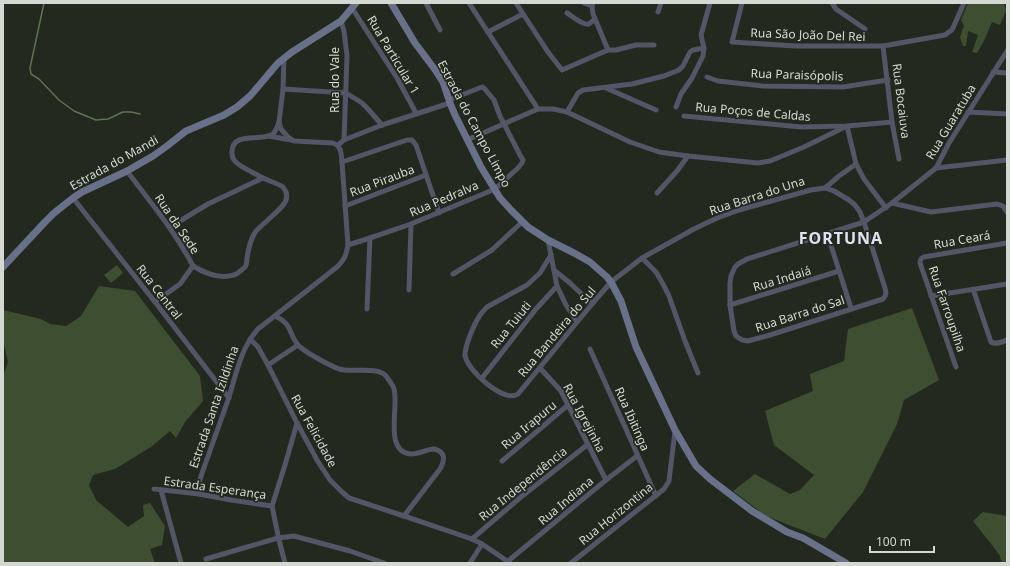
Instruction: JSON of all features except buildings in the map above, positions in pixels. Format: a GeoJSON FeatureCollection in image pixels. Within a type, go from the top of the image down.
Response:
{"type":"FeatureCollection","features":[{"type":"Feature","properties":{"kind":"street","name":"Estrada do Campo Limpo"},"geometry":{"type":"LineString","coordinates":[[390,3],[446,88],[455,115],[467,140],[481,167],[504,202],[528,227],[548,240],[590,262],[607,276],[611,282],[621,301],[636,347],[675,430],[696,466],[706,476],[752,511],[787,532],[803,538],[846,563]]}},
{"type":"Feature","properties":{"kind":"street"},"geometry":{"type":"LineString","coordinates":[[426,3],[440,30]]}},
{"type":"Feature","properties":{"kind":"street"},"geometry":{"type":"LineString","coordinates":[[469,3],[538,109]]}},
{"type":"Feature","properties":{"kind":"street"},"geometry":{"type":"LineString","coordinates":[[516,3],[561,70],[608,50],[616,50],[636,45],[654,45]]}},
{"type":"Feature","properties":{"kind":"street"},"geometry":{"type":"LineString","coordinates":[[584,3],[593,5],[593,14],[608,50]]}},
{"type":"Feature","properties":{"kind":"street"},"geometry":{"type":"LineString","coordinates":[[658,12],[661,3]]}},
{"type":"Feature","properties":{"kind":"street"},"geometry":{"type":"LineString","coordinates":[[676,107],[681,94],[703,56],[704,48],[701,37],[710,3]]}},
{"type":"Feature","properties":{"kind":"street","name":"Rua São João Del Rei"},"geometry":{"type":"LineString","coordinates":[[742,3],[732,42],[796,46],[883,46],[948,34],[952,30],[964,3]]}},
{"type":"Feature","properties":{"kind":"street"},"geometry":{"type":"LineString","coordinates":[[832,3],[836,8],[866,29]]}},
{"type":"Feature","properties":{"kind":"street","name":"Estrada do Mandi"},"geometry":{"type":"LineString","coordinates":[[3,267],[45,222],[73,198],[82,192],[127,171],[159,152],[186,131],[224,115],[237,107],[250,96],[284,58],[341,21],[354,6]]}},
{"type":"Feature","properties":{"kind":"street","name":"Rua Particular 1"},"geometry":{"type":"LineString","coordinates":[[354,6],[416,113]]}},
{"type":"Feature","properties":{"kind":"street"},"geometry":{"type":"LineString","coordinates":[[567,13],[586,24],[595,19]]}},
{"type":"Feature","properties":{"kind":"street"},"geometry":{"type":"LineString","coordinates":[[488,32],[522,14]]}},
{"type":"Feature","properties":{"kind":"street","name":"Rua do Vale"},"geometry":{"type":"LineString","coordinates":[[341,21],[344,31],[347,56],[344,140]]}},
{"type":"Feature","properties":{"kind":"street","name":"Rua Bocaiuva"},"geometry":{"type":"LineString","coordinates":[[883,46],[892,122],[899,159]]}},
{"type":"Feature","properties":{"kind":"street"},"geometry":{"type":"LineString","coordinates":[[566,112],[580,91],[632,84],[676,72],[683,66],[690,52],[704,48]]}},
{"type":"Feature","properties":{"kind":"street","name":"Rua Guaratuba"},"geometry":{"type":"LineString","coordinates":[[864,222],[886,208],[936,168],[948,143],[1007,51]]}},
{"type":"Feature","properties":{"kind":"street"},"geometry":{"type":"LineString","coordinates":[[193,266],[208,274],[219,276],[228,277],[237,273],[245,267],[253,234],[282,207],[285,202],[287,197],[283,187],[237,164],[232,157],[234,144],[240,140],[245,138],[272,135],[276,130],[279,122],[284,58]]}},
{"type":"Feature","properties":{"kind":"street"},"geometry":{"type":"LineString","coordinates":[[993,72],[1007,73]]}},
{"type":"Feature","properties":{"kind":"street","name":"Rua Paraisópolis"},"geometry":{"type":"LineString","coordinates":[[706,77],[718,81],[763,86],[843,87],[888,80]]}},
{"type":"Feature","properties":{"kind":"street","name":"Rua Pedralva"},"geometry":{"type":"LineString","coordinates":[[348,244],[411,224],[495,189],[518,168],[522,162],[521,157],[492,97],[484,88],[480,88],[450,101]]}},
{"type":"Feature","properties":{"kind":"street"},"geometry":{"type":"LineString","coordinates":[[605,88],[656,110]]}},
{"type":"Feature","properties":{"kind":"street"},"geometry":{"type":"LineString","coordinates":[[282,89],[346,93],[368,108],[382,125]]}},
{"type":"Feature","properties":{"kind":"street"},"geometry":{"type":"LineString","coordinates":[[338,145],[344,140],[382,125],[450,101]]}},
{"type":"Feature","properties":{"kind":"street"},"geometry":{"type":"LineString","coordinates":[[467,140],[538,109],[553,109],[566,112],[630,142],[659,152],[751,163],[764,163],[804,147],[847,126],[856,164],[864,179],[886,208]]}},
{"type":"Feature","properties":{"kind":"street"},"geometry":{"type":"LineString","coordinates":[[968,112],[1007,114]]}},
{"type":"Feature","properties":{"kind":"street","name":"Rua Poços de Caldas"},"geometry":{"type":"LineString","coordinates":[[684,116],[801,127],[847,126],[892,122]]}},
{"type":"Feature","properties":{"kind":"street"},"geometry":{"type":"LineString","coordinates":[[279,122],[284,133],[294,140]]}},
{"type":"Feature","properties":{"kind":"street"},"geometry":{"type":"LineString","coordinates":[[267,136],[333,143],[338,145],[341,150],[348,244]]}},
{"type":"Feature","properties":{"kind":"street"},"geometry":{"type":"LineString","coordinates":[[342,162],[407,140],[412,140],[416,145],[439,213]]}},
{"type":"Feature","properties":{"kind":"street"},"geometry":{"type":"LineString","coordinates":[[657,193],[672,178],[688,156]]}},
{"type":"Feature","properties":{"kind":"street"},"geometry":{"type":"LineString","coordinates":[[936,168],[1007,160]]}},
{"type":"Feature","properties":{"kind":"street"},"geometry":{"type":"LineString","coordinates":[[825,188],[856,164]]}},
{"type":"Feature","properties":{"kind":"street","name":"Rua da Sede"},"geometry":{"type":"LineString","coordinates":[[127,171],[170,227],[193,266],[180,284],[155,302]]}},
{"type":"Feature","properties":{"kind":"street","name":"Rua Pirauba"},"geometry":{"type":"LineString","coordinates":[[345,206],[426,175]]}},
{"type":"Feature","properties":{"kind":"street"},"geometry":{"type":"LineString","coordinates":[[170,227],[208,204],[263,178]]}},
{"type":"Feature","properties":{"kind":"street"},"geometry":{"type":"LineString","coordinates":[[825,188],[834,191],[849,200],[860,212],[864,222]]}},
{"type":"Feature","properties":{"kind":"street","name":"Rua Barra do Una"},"geometry":{"type":"LineString","coordinates":[[611,282],[642,258],[715,219],[739,210],[811,190],[825,188]]}},
{"type":"Feature","properties":{"kind":"street","name":"Rua Central"},"geometry":{"type":"LineString","coordinates":[[73,198],[229,398]]}},
{"type":"Feature","properties":{"kind":"street"},"geometry":{"type":"LineString","coordinates":[[892,203],[931,212],[997,204],[1003,206],[1007,212]]}},
{"type":"Feature","properties":{"kind":"street"},"geometry":{"type":"LineString","coordinates":[[453,274],[492,250],[522,222]]}},
{"type":"Feature","properties":{"kind":"street","name":"Rua Barra do Sal"},"geometry":{"type":"LineString","coordinates":[[864,222],[885,288],[886,296],[770,335],[745,341],[739,339],[734,331],[730,305],[731,276],[735,267],[747,258],[827,233],[864,222]]}},
{"type":"Feature","properties":{"kind":"street"},"geometry":{"type":"LineString","coordinates":[[409,290],[411,224]]}},
{"type":"Feature","properties":{"kind":"street"},"geometry":{"type":"LineString","coordinates":[[827,233],[851,308]]}},
{"type":"Feature","properties":{"kind":"street"},"geometry":{"type":"LineString","coordinates":[[367,309],[370,238]]}},
{"type":"Feature","properties":{"kind":"street"},"geometry":{"type":"LineString","coordinates":[[548,240],[557,286],[566,305],[577,322]]}},
{"type":"Feature","properties":{"kind":"street","name":"Rua Ceará"},"geometry":{"type":"LineString","coordinates":[[921,258],[1007,243]]}},
{"type":"Feature","properties":{"kind":"street","name":"Estrada Santa Izildinha"},"geometry":{"type":"LineString","coordinates":[[198,494],[201,476],[229,398],[245,347],[258,330],[342,262],[346,256],[348,244]]}},
{"type":"Feature","properties":{"kind":"street"},"geometry":{"type":"LineString","coordinates":[[482,378],[469,364],[465,356],[474,327],[482,312],[487,307],[527,285],[540,273],[551,255]]}},
{"type":"Feature","properties":{"kind":"street"},"geometry":{"type":"LineString","coordinates":[[642,258],[656,272],[664,284],[698,373]]}},
{"type":"Feature","properties":{"kind":"street","name":"Rua Farroupilha"},"geometry":{"type":"LineString","coordinates":[[921,258],[920,263],[956,367]]}},
{"type":"Feature","properties":{"kind":"street"},"geometry":{"type":"LineString","coordinates":[[554,270],[592,304]]}},
{"type":"Feature","properties":{"kind":"street","name":"Rua Indaiá"},"geometry":{"type":"LineString","coordinates":[[730,305],[839,271]]}},
{"type":"Feature","properties":{"kind":"street","name":"Rua Bandeira do Sul"},"geometry":{"type":"LineString","coordinates":[[482,378],[492,387],[505,394],[515,396],[518,394],[611,282]]}},
{"type":"Feature","properties":{"kind":"street"},"geometry":{"type":"LineString","coordinates":[[931,296],[1007,284]]}},
{"type":"Feature","properties":{"kind":"street","name":"Rua Tuiuti"},"geometry":{"type":"LineString","coordinates":[[482,378],[536,309],[557,286]]}},
{"type":"Feature","properties":{"kind":"street"},"geometry":{"type":"LineString","coordinates":[[973,289],[989,340],[994,344],[1007,340]]}},
{"type":"Feature","properties":{"kind":"street"},"geometry":{"type":"LineString","coordinates":[[275,316],[286,323],[290,328],[298,345],[312,355],[339,369],[383,373],[394,389],[395,434],[398,448],[404,453],[413,455],[434,448],[443,455],[444,459],[440,469],[404,516]]}},
{"type":"Feature","properties":{"kind":"street","name":"Rua Felicidade"},"geometry":{"type":"LineString","coordinates":[[250,339],[258,348],[268,365],[317,460],[330,480],[342,492],[349,498],[472,539],[509,562]]}},
{"type":"Feature","properties":{"kind":"street"},"geometry":{"type":"LineString","coordinates":[[268,365],[298,345]]}},
{"type":"Feature","properties":{"kind":"street","name":"Rua Ibitinga"},"geometry":{"type":"LineString","coordinates":[[590,349],[656,496]]}},
{"type":"Feature","properties":{"kind":"street","name":"Rua Igrejinha"},"geometry":{"type":"LineString","coordinates":[[540,368],[561,391],[606,480]]}},
{"type":"Feature","properties":{"kind":"street","name":"Rua Irapuru"},"geometry":{"type":"LineString","coordinates":[[502,461],[568,405]]}},
{"type":"Feature","properties":{"kind":"street"},"geometry":{"type":"LineString","coordinates":[[285,563],[278,538],[272,506],[297,423]]}},
{"type":"Feature","properties":{"kind":"street","name":"Rua Horizontina"},"geometry":{"type":"LineString","coordinates":[[571,563],[664,489],[669,481],[675,430]]}},
{"type":"Feature","properties":{"kind":"street","name":"Rua Independência"},"geometry":{"type":"LineString","coordinates":[[472,539],[520,497],[587,445]]}},
{"type":"Feature","properties":{"kind":"street","name":"Rua Indiana"},"geometry":{"type":"LineString","coordinates":[[509,562],[606,480],[638,456]]}},
{"type":"Feature","properties":{"kind":"street","name":"Estrada Esperança"},"geometry":{"type":"LineString","coordinates":[[154,489],[198,494],[272,506]]}},
{"type":"Feature","properties":{"kind":"street"},"geometry":{"type":"LineString","coordinates":[[161,490],[181,563]]}},
{"type":"Feature","properties":{"kind":"street"},"geometry":{"type":"LineString","coordinates":[[206,558],[278,538],[294,536],[350,551],[384,563]]}},
{"type":"Feature","properties":{"kind":"street"},"geometry":{"type":"LineString","coordinates":[[470,563],[482,544]]}},
{"type":"Feature","properties":{"kind":"green space"},"geometry":{"type":"Polygon","coordinates":[[[968,3],[1004,3],[1006,11],[1000,25],[992,22],[977,53],[972,52],[978,35],[968,31],[966,46],[963,46],[960,37],[964,26],[961,20],[968,3]]]}},
{"type":"Feature","properties":{"kind":"green space"},"geometry":{"type":"Polygon","coordinates":[[[117,265],[123,273],[111,283],[104,275],[117,265]]]}},
{"type":"Feature","properties":{"kind":"green space"},"geometry":{"type":"Polygon","coordinates":[[[99,286],[135,291],[200,376],[203,401],[185,422],[176,438],[170,431],[151,447],[115,469],[93,475],[89,485],[96,500],[128,527],[144,516],[143,505],[150,503],[165,526],[162,545],[150,549],[155,563],[3,563],[3,376],[8,362],[3,340],[3,310],[41,319],[50,324],[66,326],[81,316],[99,286]]]}},
{"type":"Feature","properties":{"kind":"green space"},"geometry":{"type":"Polygon","coordinates":[[[912,308],[939,380],[904,400],[897,424],[863,492],[825,539],[766,516],[733,491],[755,474],[790,494],[800,490],[814,475],[774,445],[765,411],[813,391],[810,374],[844,361],[848,329],[912,308]]]}},
{"type":"Feature","properties":{"kind":"green space"},"geometry":{"type":"Polygon","coordinates":[[[983,512],[1007,516],[1007,563],[1002,563],[999,554],[973,521],[983,512]]]}},
{"type":"Feature","properties":{"kind":"waterway"},"geometry":{"type":"LineString","coordinates":[[44,3],[30,68],[31,74],[39,79],[59,100],[74,111],[96,120],[108,119],[123,112],[140,114]]}},
{"type":"Feature","properties":{"kind":"district","name":"FORTUNA"},"geometry":{"type":"Point","coordinates":[841,238]}}]}
